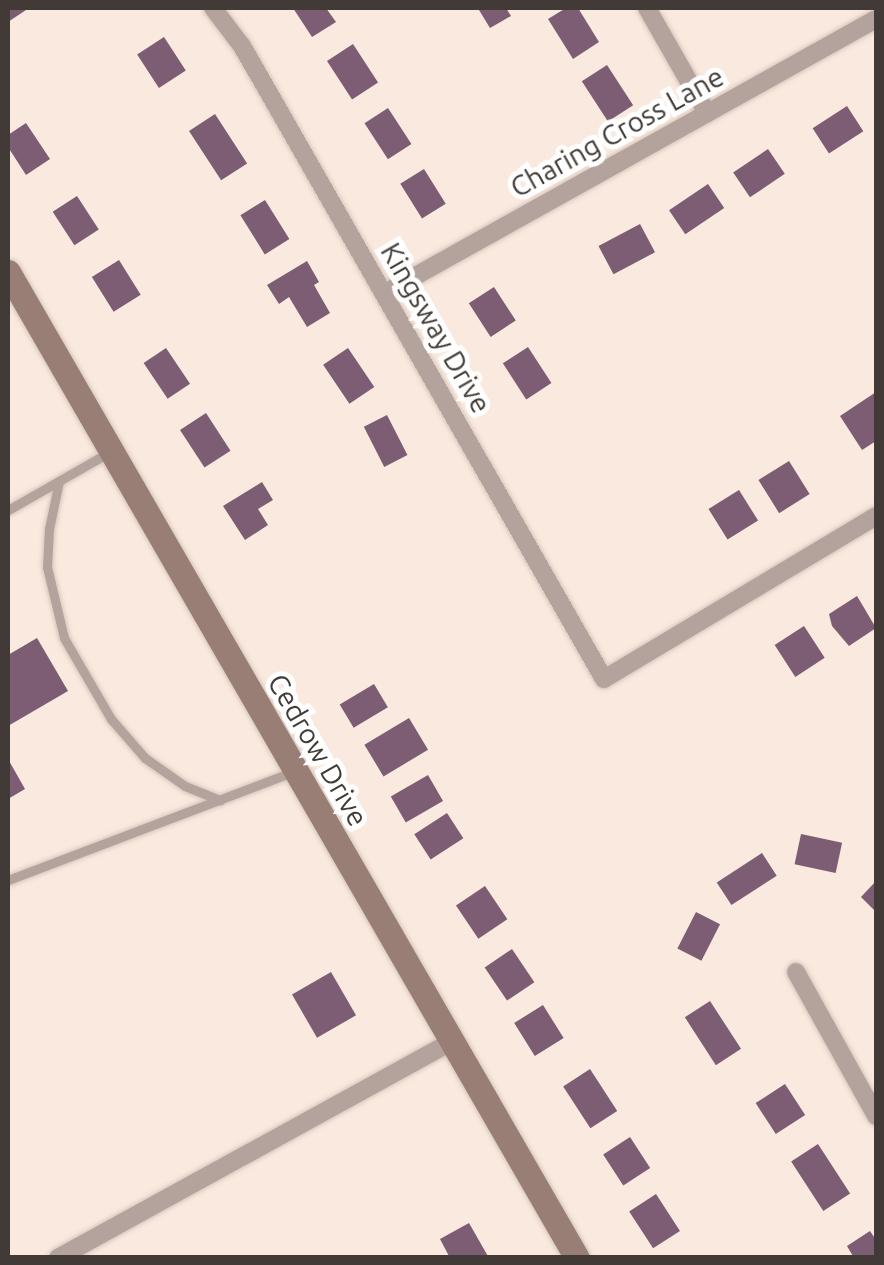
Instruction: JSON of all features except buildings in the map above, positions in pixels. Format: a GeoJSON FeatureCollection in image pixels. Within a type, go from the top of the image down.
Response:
{"type":"FeatureCollection","features":[{"type":"Feature","properties":{"kind":"street","name":"Kingsway Drive"},"geometry":{"type":"LineString","coordinates":[[213,8],[242,46],[604,679],[876,516]]}},
{"type":"Feature","properties":{"kind":"street"},"geometry":{"type":"LineString","coordinates":[[646,8],[708,113]]}},
{"type":"Feature","properties":{"kind":"street","name":"Charing Cross Lane"},"geometry":{"type":"LineString","coordinates":[[385,293],[876,19]]}},
{"type":"Feature","properties":{"kind":"street","name":"Cedrow Drive"},"geometry":{"type":"LineString","coordinates":[[8,272],[577,1258]]}},
{"type":"Feature","properties":{"kind":"street"},"geometry":{"type":"LineString","coordinates":[[796,972],[876,1116]]}},
{"type":"Feature","properties":{"kind":"street"},"geometry":{"type":"LineString","coordinates":[[58,1258],[451,1042]]}},
{"type":"Feature","properties":{"kind":"lane"},"geometry":{"type":"LineString","coordinates":[[8,510],[111,452]]}},
{"type":"Feature","properties":{"kind":"lane"},"geometry":{"type":"LineString","coordinates":[[59,481],[48,529],[47,567],[64,638],[111,719],[145,758],[185,786],[220,800]]}},
{"type":"Feature","properties":{"kind":"lane"},"geometry":{"type":"LineString","coordinates":[[8,880],[296,771]]}}]}
